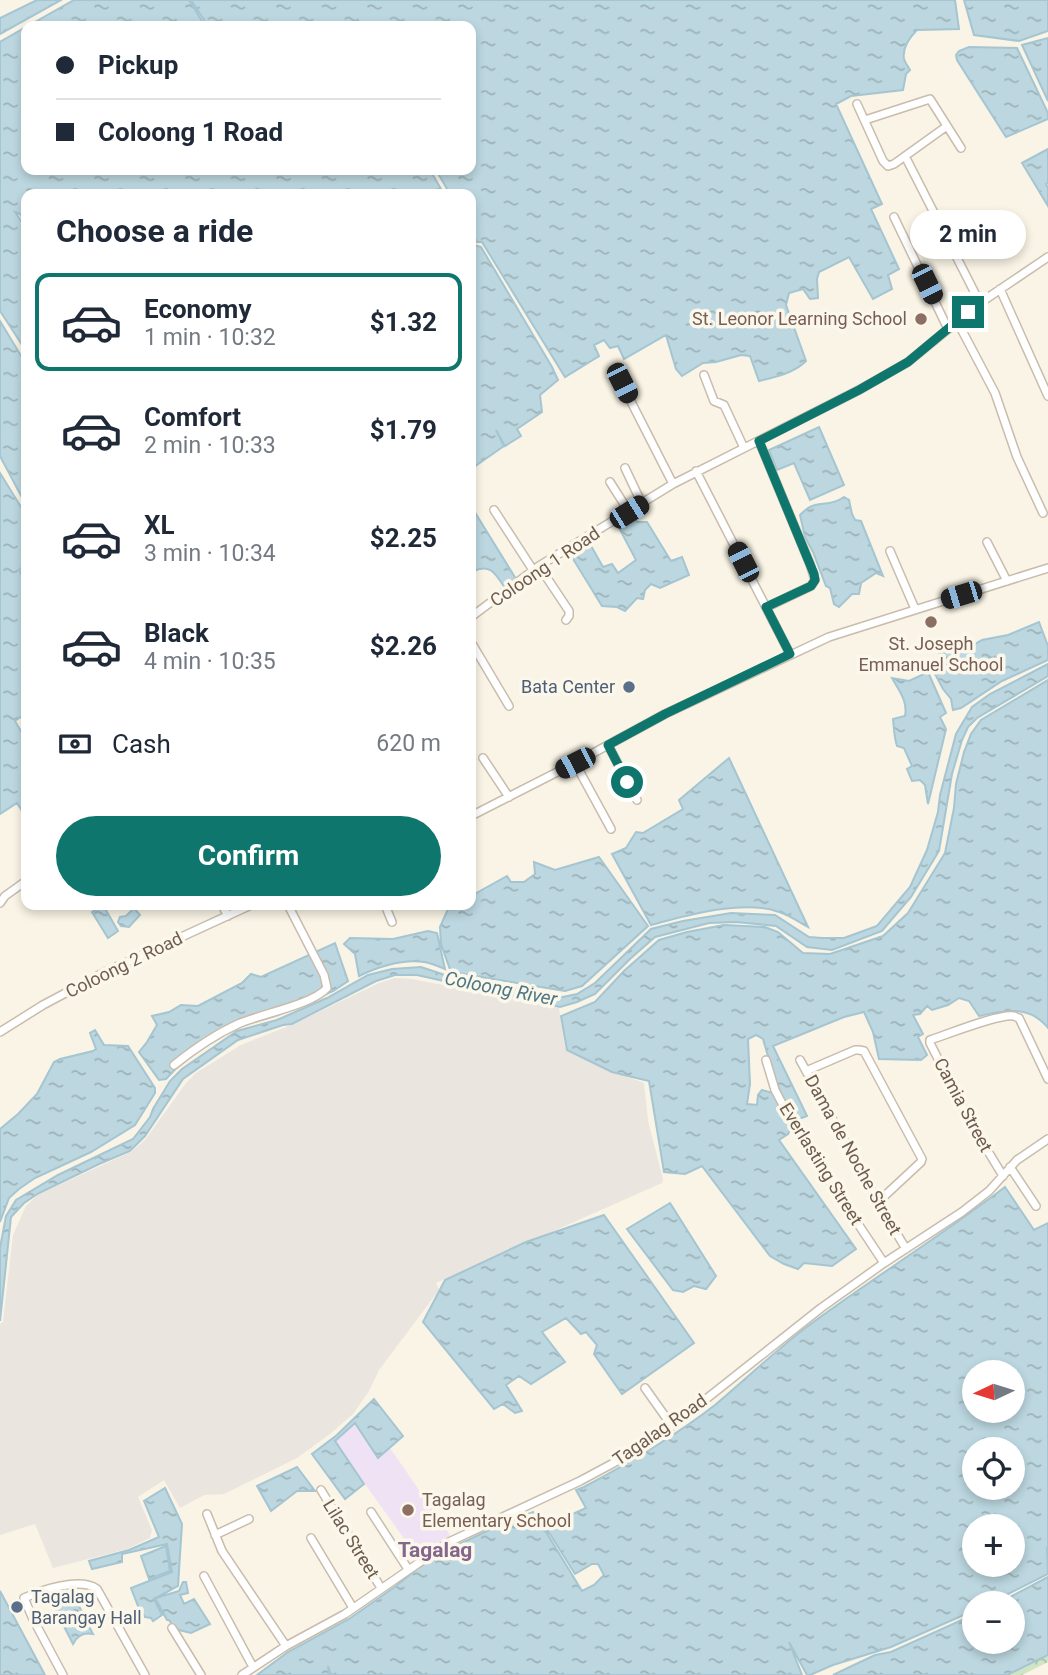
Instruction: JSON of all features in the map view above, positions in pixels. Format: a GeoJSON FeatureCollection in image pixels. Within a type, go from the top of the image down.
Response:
{"type":"FeatureCollection","features":[{"type":"Feature","properties":{"kind":"street"},"geometry":{"type":"LineString","coordinates":[[864,120],[930,99],[961,148]]}},
{"type":"Feature","properties":{"kind":"street"},"geometry":{"type":"LineString","coordinates":[[857,104],[885,164],[891,166],[947,126]]}},
{"type":"Feature","properties":{"kind":"street"},"geometry":{"type":"LineString","coordinates":[[905,156],[980,303]]}},
{"type":"Feature","properties":{"kind":"street"},"geometry":{"type":"LineString","coordinates":[[894,217],[948,329]]}},
{"type":"Feature","properties":{"kind":"street","name":"Coloong 1 Road"},"geometry":{"type":"LineString","coordinates":[[476,612],[536,568],[673,484],[859,390],[908,362],[980,303],[1048,257]]}},
{"type":"Feature","properties":{"kind":"street"},"geometry":{"type":"LineString","coordinates":[[1000,289],[1048,397]]}},
{"type":"Feature","properties":{"kind":"street"},"geometry":{"type":"LineString","coordinates":[[957,321],[995,393],[1017,457],[1044,513]]}},
{"type":"Feature","properties":{"kind":"street"},"geometry":{"type":"LineString","coordinates":[[705,375],[714,401],[724,405],[744,448]]}},
{"type":"Feature","properties":{"kind":"street"},"geometry":{"type":"LineString","coordinates":[[622,383],[673,484]]}},
{"type":"Feature","properties":{"kind":"street"},"geometry":{"type":"LineString","coordinates":[[759,441],[815,580],[811,586],[766,607]]}},
{"type":"Feature","properties":{"kind":"street"},"geometry":{"type":"LineString","coordinates":[[625,468],[642,504]]}},
{"type":"Feature","properties":{"kind":"street"},"geometry":{"type":"LineString","coordinates":[[696,471],[790,654]]}},
{"type":"Feature","properties":{"kind":"street"},"geometry":{"type":"LineString","coordinates":[[610,482],[629,512]]}},
{"type":"Feature","properties":{"kind":"street"},"geometry":{"type":"LineString","coordinates":[[494,510],[569,611],[570,615],[566,620]]}},
{"type":"Feature","properties":{"kind":"street"},"geometry":{"type":"LineString","coordinates":[[987,542],[1007,581]]}},
{"type":"Feature","properties":{"kind":"street"},"geometry":{"type":"LineString","coordinates":[[890,551],[915,609]]}},
{"type":"Feature","properties":{"kind":"street"},"geometry":{"type":"LineString","coordinates":[[476,814],[665,714],[829,637],[1048,568]]}},
{"type":"Feature","properties":{"kind":"street"},"geometry":{"type":"LineString","coordinates":[[476,650],[509,706]]}},
{"type":"Feature","properties":{"kind":"street"},"geometry":{"type":"LineString","coordinates":[[608,745],[637,800]]}},
{"type":"Feature","properties":{"kind":"street"},"geometry":{"type":"LineString","coordinates":[[483,758],[509,797]]}},
{"type":"Feature","properties":{"kind":"street"},"geometry":{"type":"LineString","coordinates":[[575,763],[611,829]]}},
{"type":"Feature","properties":{"kind":"street"},"geometry":{"type":"LineString","coordinates":[[0,903],[21,885]]}},
{"type":"Feature","properties":{"kind":"street"},"geometry":{"type":"LineString","coordinates":[[0,889],[5,896]]}},
{"type":"Feature","properties":{"kind":"street"},"geometry":{"type":"LineString","coordinates":[[225,910],[228,916]]}},
{"type":"Feature","properties":{"kind":"street","name":"Coloong 2 Road"},"geometry":{"type":"LineString","coordinates":[[0,1032],[103,973],[241,910]]}},
{"type":"Feature","properties":{"kind":"street"},"geometry":{"type":"LineString","coordinates":[[174,1065],[207,1040],[228,1029],[325,991],[327,984],[324,975],[291,910]]}},
{"type":"Feature","properties":{"kind":"street"},"geometry":{"type":"LineString","coordinates":[[387,910],[392,922]]}},
{"type":"Feature","properties":{"kind":"street","name":"Camia Street"},"geometry":{"type":"LineString","coordinates":[[1003,1176],[969,1120],[930,1040],[990,1019],[1012,1015],[1018,1018],[1048,1079]]}},
{"type":"Feature","properties":{"kind":"street"},"geometry":{"type":"LineString","coordinates":[[806,1071],[855,1050],[864,1051],[922,1158],[921,1162],[878,1202]]}},
{"type":"Feature","properties":{"kind":"street","name":"Everlasting Street"},"geometry":{"type":"LineString","coordinates":[[766,1060],[775,1090],[797,1132],[884,1263]]}},
{"type":"Feature","properties":{"kind":"street","name":"Dama de Noche Street"},"geometry":{"type":"LineString","coordinates":[[800,1060],[906,1249]]}},
{"type":"Feature","properties":{"kind":"street","name":"Tagalag Road"},"geometry":{"type":"LineString","coordinates":[[242,1675],[353,1608],[449,1542],[606,1469],[634,1452],[672,1426],[821,1308],[962,1212],[989,1191],[1017,1160],[1048,1139]]}},
{"type":"Feature","properties":{"kind":"street"},"geometry":{"type":"LineString","coordinates":[[1010,1167],[1036,1206]]}},
{"type":"Feature","properties":{"kind":"street"},"geometry":{"type":"LineString","coordinates":[[645,1388],[672,1426]]}},
{"type":"Feature","properties":{"kind":"street","name":"Lilac Street"},"geometry":{"type":"LineString","coordinates":[[321,1490],[381,1587]]}},
{"type":"Feature","properties":{"kind":"street"},"geometry":{"type":"LineString","coordinates":[[371,1512],[408,1569]]}},
{"type":"Feature","properties":{"kind":"street"},"geometry":{"type":"LineString","coordinates":[[207,1514],[222,1551],[286,1646]]}},
{"type":"Feature","properties":{"kind":"street"},"geometry":{"type":"LineString","coordinates":[[215,1535],[249,1519]]}},
{"type":"Feature","properties":{"kind":"street"},"geometry":{"type":"LineString","coordinates":[[312,1538],[353,1608]]}},
{"type":"Feature","properties":{"kind":"street"},"geometry":{"type":"LineString","coordinates":[[204,1576],[253,1667]]}},
{"type":"Feature","properties":{"kind":"street"},"geometry":{"type":"LineString","coordinates":[[62,1675],[24,1598],[40,1591],[73,1585],[95,1586],[145,1675]]}},
{"type":"Feature","properties":{"kind":"street"},"geometry":{"type":"LineString","coordinates":[[172,1628],[201,1675]]}},
{"type":"Feature","properties":{"kind":"shaded area"},"geometry":{"type":"Polygon","coordinates":[[[395,978],[559,1008],[567,1050],[644,1083],[648,1121],[662,1183],[436,1283],[439,1290],[379,1370],[353,1414],[297,1458],[224,1494],[204,1495],[180,1508],[164,1480],[138,1497],[152,1530],[150,1538],[127,1549],[53,1568],[35,1524],[0,1535],[0,1324],[3,1322],[13,1235],[26,1206],[39,1194],[131,1152],[145,1140],[196,1073],[241,1045],[395,978]]]}},
{"type":"Feature","properties":{"kind":"shaded area","name":"Tagalag Elementary School"},"geometry":{"type":"Polygon","coordinates":[[[354,1423],[378,1457],[390,1448],[450,1535],[418,1558],[335,1442],[354,1423]]]}},
{"type":"Feature","properties":{"kind":"green space"},"geometry":{"type":"Polygon","coordinates":[[[1048,1655],[1048,1662],[1022,1675],[1007,1675],[1048,1655]]]}},
{"type":"Feature","properties":{"kind":"water"},"geometry":{"type":"Polygon","coordinates":[[[37,0],[61,0],[0,34],[0,18],[37,0]]]}},
{"type":"Feature","properties":{"kind":"water"},"geometry":{"type":"Polygon","coordinates":[[[74,0],[189,0],[202,21],[37,21],[74,0]]]}},
{"type":"Feature","properties":{"kind":"water"},"geometry":{"type":"Polygon","coordinates":[[[191,0],[955,0],[959,29],[917,30],[914,33],[904,51],[904,59],[910,70],[906,74],[903,90],[851,96],[836,104],[882,204],[871,209],[899,269],[888,275],[892,289],[873,299],[849,257],[819,272],[818,298],[810,299],[803,289],[789,293],[786,305],[806,361],[790,372],[759,381],[750,356],[741,355],[703,363],[682,376],[676,369],[666,335],[624,359],[618,346],[610,348],[604,340],[594,345],[599,356],[565,377],[482,242],[476,240],[476,189],[447,189],[439,175],[476,175],[476,21],[205,21],[191,0]]]}},
{"type":"Feature","properties":{"kind":"water"},"geometry":{"type":"Polygon","coordinates":[[[964,0],[1048,0],[1048,31],[1019,41],[974,35],[964,0]]]}},
{"type":"Feature","properties":{"kind":"water"},"geometry":{"type":"Polygon","coordinates":[[[21,30],[21,175],[433,175],[441,189],[21,189],[21,216],[15,212],[21,221],[21,343],[0,311],[0,42],[21,30]]]}},
{"type":"Feature","properties":{"kind":"water"},"geometry":{"type":"Polygon","coordinates":[[[1048,38],[1048,101],[1022,45],[1048,38]]]}},
{"type":"Feature","properties":{"kind":"water"},"geometry":{"type":"Polygon","coordinates":[[[969,47],[1017,48],[1048,113],[1048,119],[1006,137],[957,60],[959,51],[969,47]]]}},
{"type":"Feature","properties":{"kind":"water"},"geometry":{"type":"Polygon","coordinates":[[[1048,149],[1046,184],[1048,206],[1022,163],[1048,149]]]}},
{"type":"Feature","properties":{"kind":"water"},"geometry":{"type":"Polygon","coordinates":[[[476,246],[481,247],[558,380],[540,395],[542,412],[517,429],[521,436],[505,446],[496,430],[504,446],[476,466],[476,246]]]}},
{"type":"Feature","properties":{"kind":"water"},"geometry":{"type":"Polygon","coordinates":[[[0,321],[21,356],[21,496],[0,456],[0,321]]]}},
{"type":"Feature","properties":{"kind":"water"},"geometry":{"type":"Polygon","coordinates":[[[819,427],[844,485],[810,500],[794,463],[777,470],[769,450],[819,427]]]}},
{"type":"Feature","properties":{"kind":"water"},"geometry":{"type":"Polygon","coordinates":[[[0,473],[21,507],[21,717],[15,721],[21,731],[21,809],[17,803],[0,814],[0,473]]]}},
{"type":"Feature","properties":{"kind":"water"},"geometry":{"type":"Polygon","coordinates":[[[844,497],[849,500],[855,520],[861,521],[883,576],[876,573],[861,583],[859,594],[852,594],[839,607],[834,604],[830,588],[826,586],[805,537],[800,515],[810,507],[835,502],[844,497]]]}},
{"type":"Feature","properties":{"kind":"water"},"geometry":{"type":"Polygon","coordinates":[[[476,514],[516,579],[505,588],[489,569],[476,570],[476,514]]]}},
{"type":"Feature","properties":{"kind":"water"},"geometry":{"type":"Polygon","coordinates":[[[634,517],[637,522],[647,522],[671,561],[682,557],[689,575],[660,588],[651,584],[645,590],[643,599],[637,598],[625,611],[617,607],[602,606],[570,554],[590,544],[603,567],[612,564],[618,573],[636,560],[618,526],[634,517]]]}},
{"type":"Feature","properties":{"kind":"water"},"geometry":{"type":"Polygon","coordinates":[[[1039,622],[1048,646],[1048,660],[1002,681],[961,708],[953,710],[951,699],[935,674],[947,667],[939,653],[968,648],[982,640],[1008,635],[1039,622]]]}},
{"type":"Feature","properties":{"kind":"water","name":"Coloong River"},"geometry":{"type":"Polygon","coordinates":[[[1048,664],[1048,676],[977,718],[968,727],[952,774],[939,851],[911,897],[882,931],[832,950],[807,947],[776,926],[736,922],[709,923],[655,937],[595,994],[560,1007],[417,975],[395,975],[376,981],[292,1024],[238,1040],[183,1079],[145,1136],[130,1151],[39,1193],[24,1203],[11,1217],[0,1321],[0,1248],[6,1216],[16,1200],[58,1175],[133,1139],[150,1117],[170,1081],[182,1069],[237,1031],[277,1020],[327,998],[368,975],[392,969],[421,967],[448,976],[563,997],[577,994],[595,983],[651,929],[731,913],[775,915],[809,937],[844,938],[877,926],[910,887],[927,850],[956,734],[972,707],[990,694],[1048,664]]]}},
{"type":"Feature","properties":{"kind":"water"},"geometry":{"type":"Polygon","coordinates":[[[928,672],[946,713],[940,717],[946,729],[928,804],[925,785],[920,780],[912,781],[907,769],[912,766],[904,748],[896,743],[893,719],[905,716],[906,711],[902,696],[892,678],[909,681],[928,672]]]}},
{"type":"Feature","properties":{"kind":"water"},"geometry":{"type":"Polygon","coordinates":[[[1048,680],[1048,1028],[1041,1020],[1025,1012],[1007,1011],[979,1016],[969,1001],[959,998],[932,1010],[927,1006],[920,1014],[913,1015],[923,1034],[918,1037],[927,1055],[921,1060],[879,1059],[873,1032],[864,1012],[844,1017],[773,1046],[807,1116],[794,1121],[775,1080],[763,1039],[756,1035],[748,1039],[750,1084],[747,1104],[757,1105],[758,1095],[762,1090],[773,1093],[791,1128],[788,1134],[779,1140],[856,1249],[832,1266],[804,1263],[798,1269],[784,1264],[770,1256],[702,1166],[685,1174],[664,1172],[649,1081],[612,1072],[567,1050],[561,1016],[595,1002],[659,940],[687,932],[724,925],[765,927],[778,932],[803,953],[830,954],[883,936],[908,913],[945,853],[956,784],[971,734],[981,720],[1048,680]]]}},
{"type":"Feature","properties":{"kind":"water"},"geometry":{"type":"Polygon","coordinates":[[[729,758],[808,927],[779,912],[749,907],[715,910],[651,925],[612,854],[626,848],[636,832],[643,833],[683,809],[679,800],[729,758]]]}},
{"type":"Feature","properties":{"kind":"water"},"geometry":{"type":"Polygon","coordinates":[[[599,857],[648,926],[582,986],[565,991],[451,972],[441,944],[440,927],[448,910],[476,910],[476,893],[507,876],[511,882],[524,882],[535,874],[534,862],[555,870],[599,857]]]}},
{"type":"Feature","properties":{"kind":"water"},"geometry":{"type":"Polygon","coordinates":[[[106,910],[118,931],[108,938],[92,912],[106,910]]]}},
{"type":"Feature","properties":{"kind":"water"},"geometry":{"type":"Polygon","coordinates":[[[132,910],[140,915],[129,927],[121,926],[118,922],[120,917],[126,916],[132,910]]]}},
{"type":"Feature","properties":{"kind":"water"},"geometry":{"type":"Polygon","coordinates":[[[428,931],[437,933],[445,969],[416,961],[382,967],[359,976],[355,954],[344,944],[350,938],[393,939],[428,931]]]}},
{"type":"Feature","properties":{"kind":"water"},"geometry":{"type":"Polygon","coordinates":[[[335,943],[348,981],[333,991],[278,1015],[236,1027],[184,1060],[166,1079],[159,1080],[139,1052],[157,1025],[152,1016],[169,1012],[181,1005],[198,1006],[242,983],[251,974],[261,977],[335,943]]]}},
{"type":"Feature","properties":{"kind":"water"},"geometry":{"type":"Polygon","coordinates":[[[95,1030],[104,1045],[128,1046],[155,1088],[155,1093],[135,1125],[91,1152],[35,1178],[19,1189],[9,1198],[0,1222],[0,1129],[37,1094],[54,1062],[96,1049],[90,1033],[95,1030]]]}},
{"type":"Feature","properties":{"kind":"water"},"geometry":{"type":"Polygon","coordinates":[[[1005,1187],[1034,1230],[1048,1223],[1048,1574],[1014,1591],[962,1591],[962,1616],[891,1647],[810,1675],[807,1675],[789,1642],[802,1675],[331,1675],[328,1666],[329,1675],[257,1675],[288,1652],[349,1619],[447,1550],[533,1512],[582,1591],[594,1585],[604,1575],[598,1564],[592,1564],[575,1574],[544,1527],[586,1508],[576,1490],[684,1428],[808,1326],[1005,1187]]]}},
{"type":"Feature","properties":{"kind":"water"},"geometry":{"type":"Polygon","coordinates":[[[670,1203],[716,1276],[706,1289],[694,1286],[683,1292],[673,1290],[627,1229],[670,1203]]]}},
{"type":"Feature","properties":{"kind":"water"},"geometry":{"type":"Polygon","coordinates":[[[604,1215],[694,1343],[622,1394],[594,1354],[597,1345],[586,1332],[581,1334],[566,1318],[542,1332],[565,1362],[531,1384],[519,1376],[506,1385],[522,1411],[515,1413],[503,1404],[494,1409],[423,1322],[445,1280],[526,1242],[604,1215]]]}},
{"type":"Feature","properties":{"kind":"water"},"geometry":{"type":"Polygon","coordinates":[[[374,1399],[403,1436],[378,1458],[355,1423],[335,1441],[364,1484],[345,1499],[312,1454],[337,1435],[374,1399]]]}},
{"type":"Feature","properties":{"kind":"water"},"geometry":{"type":"Polygon","coordinates":[[[297,1467],[315,1491],[297,1491],[271,1511],[257,1486],[297,1467]]]}},
{"type":"Feature","properties":{"kind":"water"},"geometry":{"type":"Polygon","coordinates":[[[165,1488],[182,1524],[178,1586],[156,1598],[179,1591],[183,1582],[186,1582],[188,1593],[180,1595],[184,1604],[194,1599],[210,1624],[191,1633],[175,1629],[155,1598],[162,1615],[153,1621],[145,1617],[131,1588],[172,1572],[167,1544],[122,1554],[122,1562],[92,1569],[89,1561],[129,1550],[159,1537],[144,1501],[165,1488]]]}},
{"type":"Feature","properties":{"kind":"water"},"geometry":{"type":"Polygon","coordinates":[[[166,1546],[170,1571],[149,1579],[141,1556],[166,1546]]]}},
{"type":"Feature","properties":{"kind":"water"},"geometry":{"type":"Polygon","coordinates":[[[1048,1577],[1048,1655],[1007,1675],[833,1675],[962,1620],[962,1654],[1025,1654],[1025,1591],[1022,1591],[1048,1577]]]}},
{"type":"Feature","properties":{"kind":"water"},"geometry":{"type":"Polygon","coordinates":[[[71,1590],[93,1634],[81,1635],[73,1644],[47,1593],[71,1590]]]}},
{"type":"Feature","properties":{"kind":"water"},"geometry":{"type":"Polygon","coordinates":[[[0,1591],[45,1675],[0,1674],[0,1591]]]}},
{"type":"Feature","properties":{"kind":"place","name":"St. Leonor Learning School"},"geometry":{"type":"Point","coordinates":[921,319]}},
{"type":"Feature","properties":{"kind":"place","name":"St. Joseph Emmanuel School"},"geometry":{"type":"Point","coordinates":[931,622]}},
{"type":"Feature","properties":{"kind":"place","name":"Bata Center"},"geometry":{"type":"Point","coordinates":[629,687]}},
{"type":"Feature","properties":{"kind":"place","name":"Tagalag Elementary School"},"geometry":{"type":"Point","coordinates":[408,1510]}},
{"type":"Feature","properties":{"kind":"place","name":"Tagalag Barangay Hall"},"geometry":{"type":"Point","coordinates":[17,1607]}},
{"type":"Feature","properties":{"kind":"district","name":"Tagalag"},"geometry":{"type":"Point","coordinates":[435,1550]}},
{"type":"Feature","properties":{"kind":"route"},"geometry":{"type":"LineString","coordinates":[[627,782],[608,745],[665,714],[790,654],[766,607],[811,586],[815,580],[759,441],[908,362],[968,312]]}}]}
